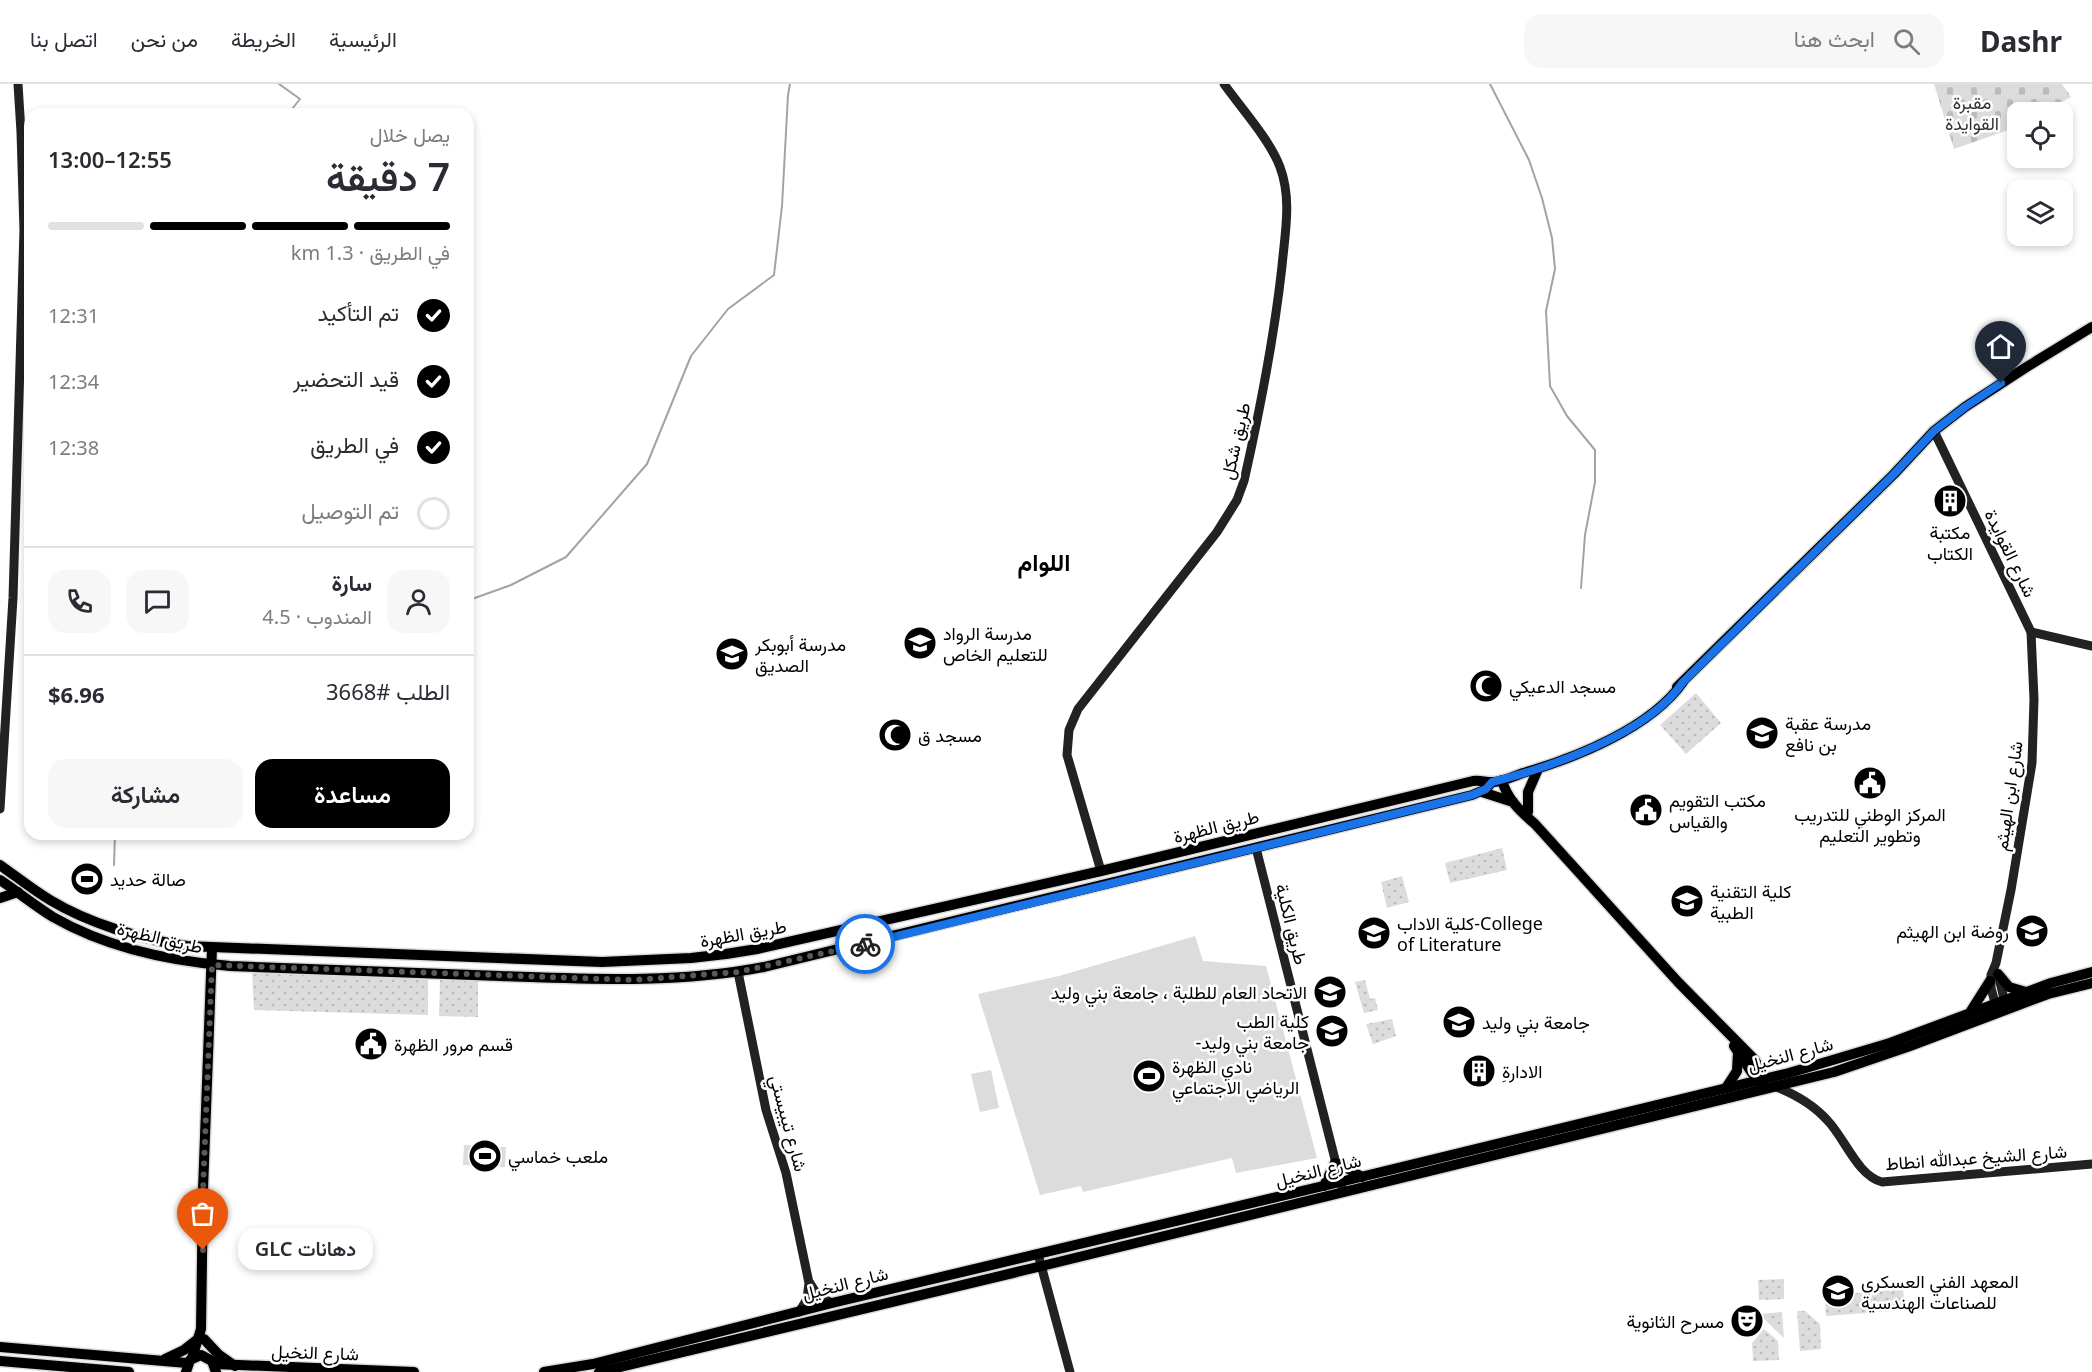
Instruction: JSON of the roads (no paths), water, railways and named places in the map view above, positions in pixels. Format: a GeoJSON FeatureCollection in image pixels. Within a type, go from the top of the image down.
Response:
{"type":"FeatureCollection","features":[{"type":"Feature","properties":{"kind":"main road"},"geometry":{"type":"LineString","coordinates":[[0,809],[14,598],[24,230],[18,84]]}},
{"type":"Feature","properties":{"kind":"main road","name":"طريق شكل"},"geometry":{"type":"LineString","coordinates":[[1101,871],[1070,765],[1067,745],[1069,730],[1078,709],[1217,532],[1237,500],[1244,481],[1274,337],[1287,223],[1284,179],[1273,152],[1224,84]]}},
{"type":"Feature","properties":{"kind":"main road","name":"طريق الظهرة"},"geometry":{"type":"LineString","coordinates":[[0,866],[49,900],[69,910],[127,933],[171,944],[212,948],[602,962],[692,958],[757,949],[1101,871],[1473,781],[1497,781],[1538,769],[1601,742],[1648,710],[1683,682],[1894,474],[1934,431],[1965,407],[2092,327]]}},
{"type":"Feature","properties":{"kind":"main road","name":"شارع القوايدة"},"geometry":{"type":"LineString","coordinates":[[1934,431],[2031,632]]}},
{"type":"Feature","properties":{"kind":"main road"},"geometry":{"type":"LineString","coordinates":[[2031,632],[2092,646]]}},
{"type":"Feature","properties":{"kind":"main road","name":"شارع ابن الهيثم"},"geometry":{"type":"LineString","coordinates":[[1994,978],[2032,763],[2034,699],[2031,632]]}},
{"type":"Feature","properties":{"kind":"main road"},"geometry":{"type":"LineString","coordinates":[[1528,812],[1528,792],[1538,769]]}},
{"type":"Feature","properties":{"kind":"main road","name":"طريق الظهرة"},"geometry":{"type":"LineString","coordinates":[[0,880],[68,925],[123,948],[212,965],[600,980],[670,978],[738,972],[793,961],[1472,795],[1482,792],[1497,781]]}},
{"type":"Feature","properties":{"kind":"main road","name":"شارع الشيخ عبدالله انطاط"},"geometry":{"type":"LineString","coordinates":[[1497,781],[1514,803],[1678,982],[1757,1063],[1761,1071],[1760,1085]]}},
{"type":"Feature","properties":{"kind":"main road","name":"شارع الشيخ عبدالله انطاط"},"geometry":{"type":"LineString","coordinates":[[1497,781],[1512,790],[1535,824]]}},
{"type":"Feature","properties":{"kind":"main road"},"geometry":{"type":"LineString","coordinates":[[1482,792],[1514,803]]}},
{"type":"Feature","properties":{"kind":"main road","name":"طريق الكلية"},"geometry":{"type":"LineString","coordinates":[[1256,848],[1344,1185]]}},
{"type":"Feature","properties":{"kind":"main road"},"geometry":{"type":"LineString","coordinates":[[0,898],[18,892]]}},
{"type":"Feature","properties":{"kind":"main road"},"geometry":{"type":"LineString","coordinates":[[212,948],[203,1190],[201,1335],[213,1365]]}},
{"type":"Feature","properties":{"kind":"main road","name":"شارع تيبيستي"},"geometry":{"type":"LineString","coordinates":[[738,972],[766,1110],[786,1173],[809,1283]]}},
{"type":"Feature","properties":{"kind":"main road","name":"شارع النخيل"},"geometry":{"type":"LineString","coordinates":[[1774,1086],[1870,1061],[2001,1006],[2026,992],[2092,972]]}},
{"type":"Feature","properties":{"kind":"main road"},"geometry":{"type":"LineString","coordinates":[[1994,978],[2009,987],[2026,992]]}},
{"type":"Feature","properties":{"kind":"main road"},"geometry":{"type":"LineString","coordinates":[[1994,978],[2001,1006]]}},
{"type":"Feature","properties":{"kind":"main road"},"geometry":{"type":"LineString","coordinates":[[1969,1013],[1994,978]]}},
{"type":"Feature","properties":{"kind":"main road","name":"شارع النخيل"},"geometry":{"type":"LineString","coordinates":[[544,1372],[584,1369],[758,1328],[1042,1266],[1344,1185],[1760,1085],[1789,1073],[1890,1043],[1969,1013],[2092,983]]}},
{"type":"Feature","properties":{"kind":"main road","name":"شارع الشيخ عبدالله انطاط"},"geometry":{"type":"LineString","coordinates":[[1726,1033],[1760,1085]]}},
{"type":"Feature","properties":{"kind":"main road"},"geometry":{"type":"LineString","coordinates":[[1726,1088],[1737,1071],[1738,1050]]}},
{"type":"Feature","properties":{"kind":"main road"},"geometry":{"type":"LineString","coordinates":[[1757,1063],[1772,1071],[1789,1073]]}},
{"type":"Feature","properties":{"kind":"main road","name":"شارع الشيخ عبدالله انطاط"},"geometry":{"type":"LineString","coordinates":[[1760,1085],[1774,1086],[1802,1099],[1820,1112],[1837,1131],[1864,1172],[1872,1179],[1882,1182],[2092,1164]]}},
{"type":"Feature","properties":{"kind":"main road","name":"شارع النخيل"},"geometry":{"type":"LineString","coordinates":[[599,1372],[758,1328],[799,1312],[832,1303],[1324,1186],[1344,1185],[1362,1177],[1726,1088],[1760,1085]]}},
{"type":"Feature","properties":{"kind":"main road"},"geometry":{"type":"LineString","coordinates":[[1324,1186],[1338,1164],[1362,1177]]}},
{"type":"Feature","properties":{"kind":"main road"},"geometry":{"type":"LineString","coordinates":[[1038,1254],[1070,1372]]}},
{"type":"Feature","properties":{"kind":"main road"},"geometry":{"type":"LineString","coordinates":[[809,1283],[818,1296],[832,1303]]}},
{"type":"Feature","properties":{"kind":"main road"},"geometry":{"type":"LineString","coordinates":[[799,1312],[807,1299],[809,1283]]}},
{"type":"Feature","properties":{"kind":"main road"},"geometry":{"type":"LineString","coordinates":[[161,1361],[184,1350],[201,1335]]}},
{"type":"Feature","properties":{"kind":"main road"},"geometry":{"type":"LineString","coordinates":[[0,1347],[188,1364],[201,1335]]}},
{"type":"Feature","properties":{"kind":"main road"},"geometry":{"type":"LineString","coordinates":[[201,1335],[218,1354],[235,1366]]}},
{"type":"Feature","properties":{"kind":"main road","name":"شارع النخيل"},"geometry":{"type":"LineString","coordinates":[[188,1364],[201,1355],[213,1365],[414,1372]]}},
{"type":"Feature","properties":{"kind":"main road"},"geometry":{"type":"LineString","coordinates":[[0,1361],[129,1372]]}},
{"type":"Feature","properties":{"kind":"waterway"},"geometry":{"type":"LineString","coordinates":[[279,84],[300,99],[293,108]]}},
{"type":"Feature","properties":{"kind":"waterway"},"geometry":{"type":"LineString","coordinates":[[474,598],[511,585],[566,557],[647,464],[691,356],[728,309],[774,275],[782,206],[790,84]]}},
{"type":"Feature","properties":{"kind":"waterway"},"geometry":{"type":"LineString","coordinates":[[1490,84],[1529,160],[1552,238],[1555,269],[1546,311],[1550,386],[1567,416],[1595,450],[1595,482],[1585,535],[1581,588]]}},
{"type":"Feature","properties":{"kind":"waterway"},"geometry":{"type":"LineString","coordinates":[[114,865],[115,840]]}},
{"type":"Feature","properties":{"kind":"place","name":"مكتبة الكتاب"},"geometry":{"type":"Point","coordinates":[1950,501]}},
{"type":"Feature","properties":{"kind":"place","name":"مدرسة الرواد للتعليم الخاص"},"geometry":{"type":"Point","coordinates":[920,643]}},
{"type":"Feature","properties":{"kind":"place","name":"مدرسة أبوبكر الصديق"},"geometry":{"type":"Point","coordinates":[732,654]}},
{"type":"Feature","properties":{"kind":"place","name":"مسجد الدعيكي"},"geometry":{"type":"Point","coordinates":[1486,686]}},
{"type":"Feature","properties":{"kind":"place","name":"مدرسة عقبة بن نافع"},"geometry":{"type":"Point","coordinates":[1762,733]}},
{"type":"Feature","properties":{"kind":"place","name":"مسجد ق"},"geometry":{"type":"Point","coordinates":[895,735]}},
{"type":"Feature","properties":{"kind":"place","name":"المركز الوطني للتدريب وتطوير التعليم"},"geometry":{"type":"Point","coordinates":[1870,783]}},
{"type":"Feature","properties":{"kind":"place","name":"مكتب التقويم والقياس"},"geometry":{"type":"Point","coordinates":[1646,810]}},
{"type":"Feature","properties":{"kind":"place","name":"صالة حديد"},"geometry":{"type":"Point","coordinates":[87,879]}},
{"type":"Feature","properties":{"kind":"place","name":"كلية التقنية الطبية"},"geometry":{"type":"Point","coordinates":[1687,901]}},
{"type":"Feature","properties":{"kind":"place","name":"روضة ابن الهيثم"},"geometry":{"type":"Point","coordinates":[2032,931]}},
{"type":"Feature","properties":{"kind":"place","name":"كلية الاداب-College of Literature"},"geometry":{"type":"Point","coordinates":[1374,933]}},
{"type":"Feature","properties":{"kind":"place","name":"الاتحاد العام للطلبة ، جامعة بني وليد"},"geometry":{"type":"Point","coordinates":[1330,992]}},
{"type":"Feature","properties":{"kind":"place","name":"جامعة بني وليد"},"geometry":{"type":"Point","coordinates":[1459,1022]}},
{"type":"Feature","properties":{"kind":"place","name":"كلية الطب -جامعة بني وليد"},"geometry":{"type":"Point","coordinates":[1332,1031]}},
{"type":"Feature","properties":{"kind":"place","name":"قسم مرور الظهرة"},"geometry":{"type":"Point","coordinates":[371,1044]}},
{"type":"Feature","properties":{"kind":"place","name":"ِالادارة"},"geometry":{"type":"Point","coordinates":[1479,1071]}},
{"type":"Feature","properties":{"kind":"place","name":"نادي الظهرة الرياضي الاجتماعي"},"geometry":{"type":"Point","coordinates":[1149,1076]}},
{"type":"Feature","properties":{"kind":"place","name":"ملعب خماسي"},"geometry":{"type":"Point","coordinates":[485,1156]}},
{"type":"Feature","properties":{"kind":"place","name":"دهانات GLC"},"geometry":{"type":"Point","coordinates":[203,1250]}},
{"type":"Feature","properties":{"kind":"place","name":"المعهد الفني العسكري للصناعات الهندسية"},"geometry":{"type":"Point","coordinates":[1838,1291]}},
{"type":"Feature","properties":{"kind":"place","name":"مسرح الثانوية"},"geometry":{"type":"Point","coordinates":[1747,1321]}},
{"type":"Feature","properties":{"kind":"district","name":"اللوام"},"geometry":{"type":"Point","coordinates":[1044,561]}},
{"type":"Feature","properties":{"kind":"park label","name":"مقبرة القوايدة"},"geometry":{"type":"Point","coordinates":[1972,112]}}]}
